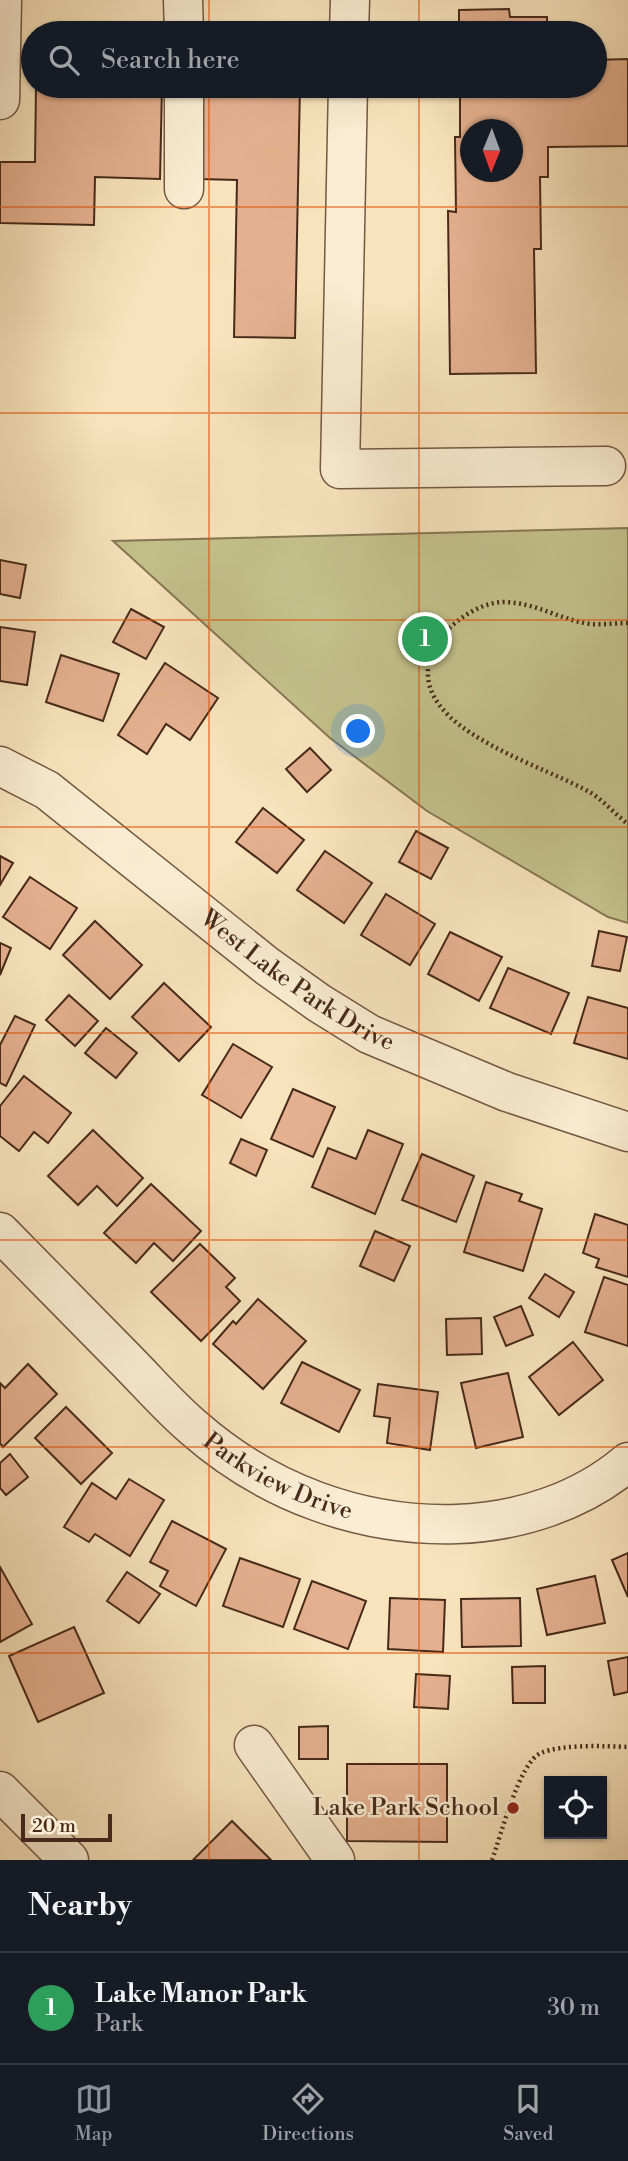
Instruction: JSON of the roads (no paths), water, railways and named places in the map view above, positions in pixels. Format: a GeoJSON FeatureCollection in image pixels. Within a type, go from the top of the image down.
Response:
{"type":"FeatureCollection","features":[{"type":"Feature","properties":{"kind":"street"},"geometry":{"type":"LineString","coordinates":[[0,100],[2,0]]}},
{"type":"Feature","properties":{"kind":"street"},"geometry":{"type":"LineString","coordinates":[[184,0],[184,21]]}},
{"type":"Feature","properties":{"kind":"street"},"geometry":{"type":"LineString","coordinates":[[349,0],[349,21]]}},
{"type":"Feature","properties":{"kind":"street"},"geometry":{"type":"LineString","coordinates":[[184,98],[184,189]]}},
{"type":"Feature","properties":{"kind":"street"},"geometry":{"type":"LineString","coordinates":[[348,98],[340,469],[606,466]]}},
{"type":"Feature","properties":{"kind":"street","name":"West Lake Park Drive"},"geometry":{"type":"LineString","coordinates":[[0,766],[47,790],[267,967],[369,1034],[507,1093],[628,1132]]}},
{"type":"Feature","properties":{"kind":"street","name":"Parkview Drive"},"geometry":{"type":"LineString","coordinates":[[0,1233],[192,1427],[246,1468],[285,1489],[334,1508],[377,1519],[415,1524],[475,1523],[524,1514],[565,1501],[608,1478],[628,1462]]}},
{"type":"Feature","properties":{"kind":"street"},"geometry":{"type":"LineString","coordinates":[[254,1745],[335,1860]]}},
{"type":"Feature","properties":{"kind":"street"},"geometry":{"type":"LineString","coordinates":[[5,1806],[69,1860]]}},
{"type":"Feature","properties":{"kind":"place","name":"Lake Manor Park"},"geometry":{"type":"Point","coordinates":[425,639]}},
{"type":"Feature","properties":{"kind":"place","name":"Lake Park School"},"geometry":{"type":"Point","coordinates":[513,1808]}}]}
